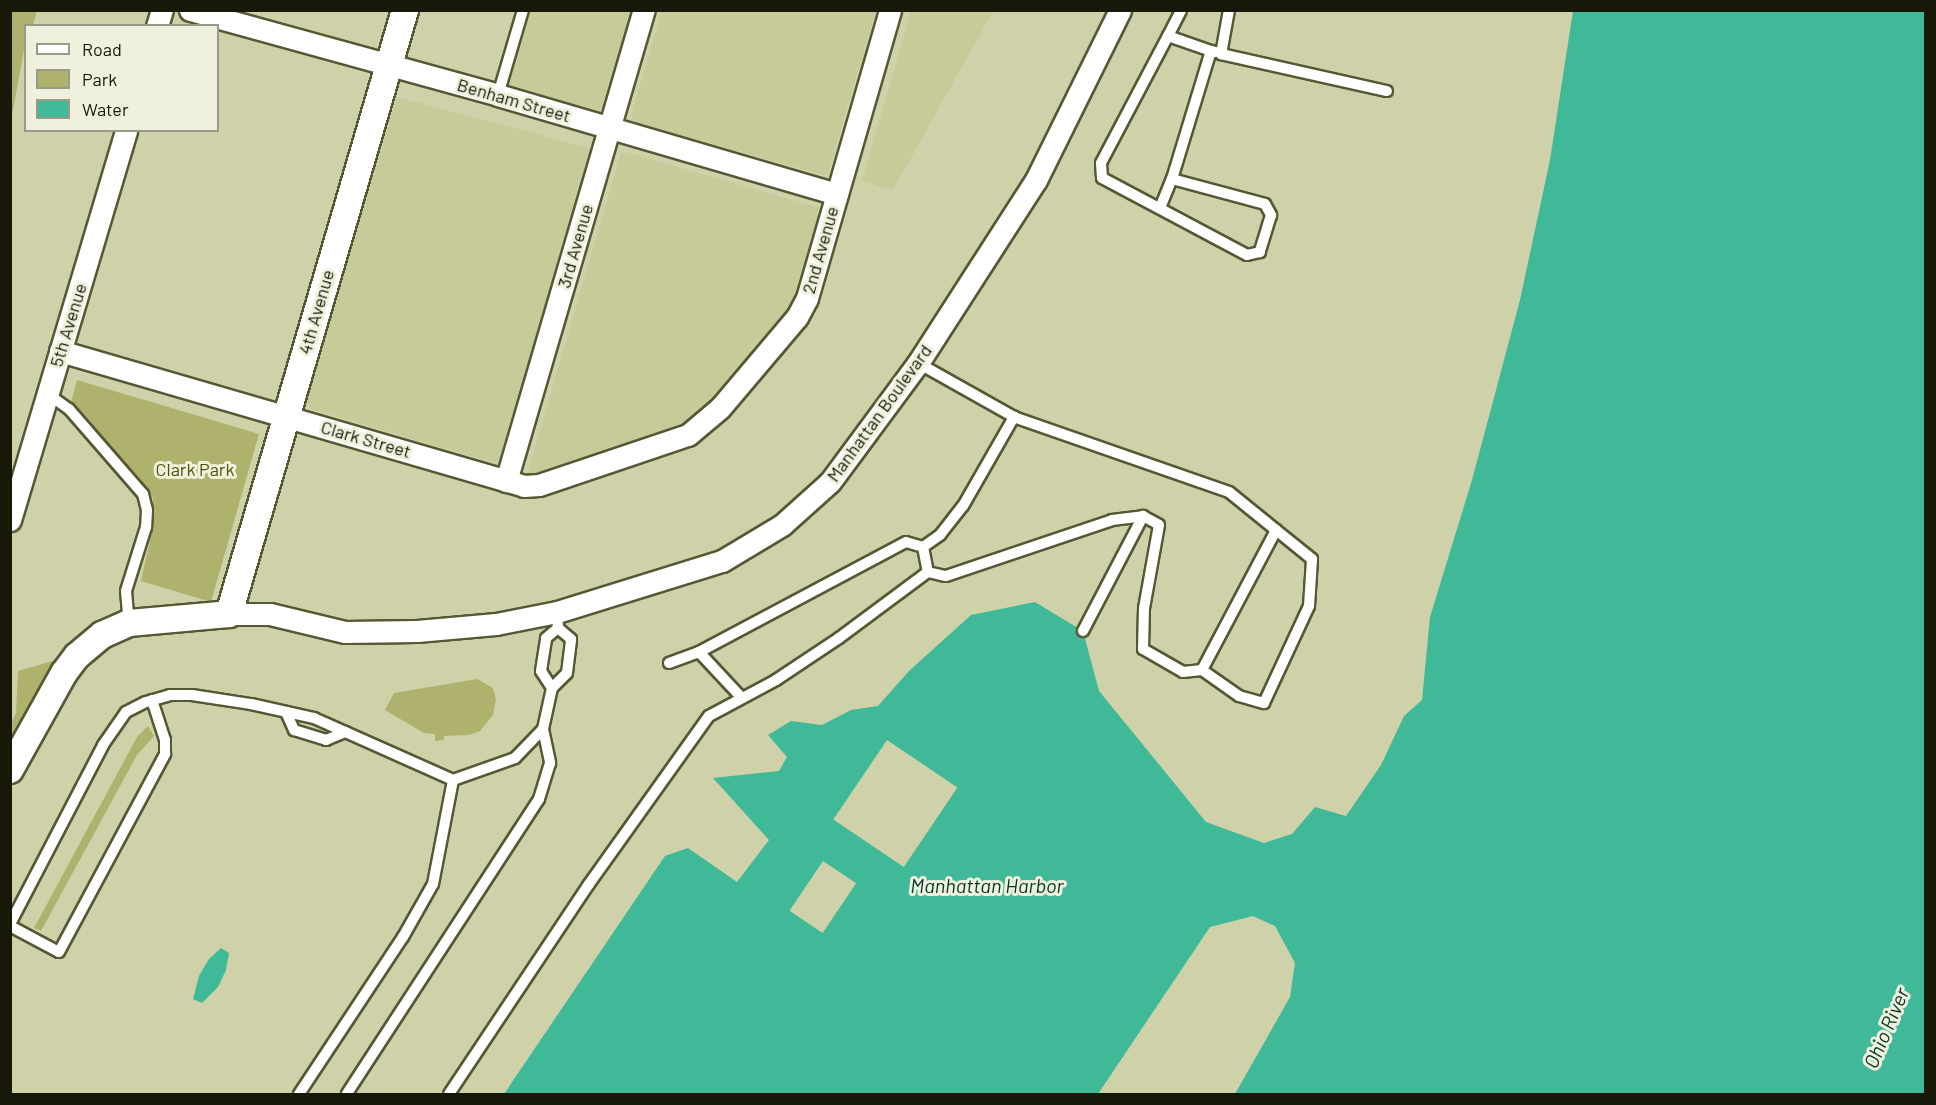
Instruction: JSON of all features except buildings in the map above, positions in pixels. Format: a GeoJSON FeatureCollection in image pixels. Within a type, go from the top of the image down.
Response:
{"type":"FeatureCollection","features":[{"type":"Feature","properties":{"kind":"street","name":"Benham Street"},"geometry":{"type":"LineString","coordinates":[[190,10],[498,95],[837,194]]}},
{"type":"Feature","properties":{"kind":"street","name":"4th Avenue"},"geometry":{"type":"LineString","coordinates":[[229,614],[405,10]]}},
{"type":"Feature","properties":{"kind":"street","name":"3rd Avenue"},"geometry":{"type":"LineString","coordinates":[[506,481],[644,10]]}},
{"type":"Feature","properties":{"kind":"street","name":"2nd Avenue"},"geometry":{"type":"LineString","coordinates":[[671,441],[688,435],[720,408],[797,317],[807,298],[890,10]]}},
{"type":"Feature","properties":{"kind":"street","name":"Manhattan Boulevard"},"geometry":{"type":"LineString","coordinates":[[229,614],[270,614],[345,633],[417,631],[558,620],[722,561],[782,525],[830,482],[918,363],[1035,180],[1120,10]]}},
{"type":"Feature","properties":{"kind":"street","name":"5th Avenue"},"geometry":{"type":"LineString","coordinates":[[10,520],[125,132]]}},
{"type":"Feature","properties":{"kind":"street","name":"Clark Street"},"geometry":{"type":"LineString","coordinates":[[60,351],[524,486],[539,485],[671,441]]}},
{"type":"Feature","properties":{"kind":"street"},"geometry":{"type":"LineString","coordinates":[[10,770],[45,705],[77,656],[102,635],[129,623],[229,614]]}},
{"type":"Feature","properties":{"kind":"lane"},"geometry":{"type":"LineString","coordinates":[[498,95],[524,10]]}},
{"type":"Feature","properties":{"kind":"lane"},"geometry":{"type":"LineString","coordinates":[[1172,179],[1265,204],[1271,215],[1260,252],[1247,255],[1102,178],[1101,163],[1181,10]]}},
{"type":"Feature","properties":{"kind":"lane"},"geometry":{"type":"LineString","coordinates":[[1160,208],[1216,53],[1229,10]]}},
{"type":"Feature","properties":{"kind":"lane"},"geometry":{"type":"LineString","coordinates":[[1168,36],[1216,53],[1387,91]]}},
{"type":"Feature","properties":{"kind":"lane"},"geometry":{"type":"LineString","coordinates":[[449,1095],[589,884],[709,716],[776,680],[839,638],[928,572],[946,576],[1112,520],[1143,516],[1159,525],[1144,608],[1143,649],[1183,672],[1202,670],[1239,696],[1264,703],[1310,606],[1312,559],[1229,492],[1014,417],[918,363]]}},
{"type":"Feature","properties":{"kind":"lane"},"geometry":{"type":"LineString","coordinates":[[48,394],[69,409],[143,494],[147,510],[146,527],[126,591],[129,623]]}},
{"type":"Feature","properties":{"kind":"lane"},"geometry":{"type":"LineString","coordinates":[[923,547],[940,535],[963,506],[1014,417]]}},
{"type":"Feature","properties":{"kind":"lane"},"geometry":{"type":"LineString","coordinates":[[1083,631],[1143,516]]}},
{"type":"Feature","properties":{"kind":"lane"},"geometry":{"type":"LineString","coordinates":[[1202,670],[1276,530]]}},
{"type":"Feature","properties":{"kind":"lane"},"geometry":{"type":"LineString","coordinates":[[669,663],[699,652],[906,542],[923,547]]}},
{"type":"Feature","properties":{"kind":"lane"},"geometry":{"type":"LineString","coordinates":[[923,547],[928,572]]}},
{"type":"Feature","properties":{"kind":"lane"},"geometry":{"type":"LineString","coordinates":[[347,1095],[539,799],[550,763],[543,729],[552,688],[567,673],[572,639],[558,620],[546,638],[541,671],[552,688]]}},
{"type":"Feature","properties":{"kind":"lane"},"geometry":{"type":"LineString","coordinates":[[699,652],[741,697]]}},
{"type":"Feature","properties":{"kind":"lane"},"geometry":{"type":"LineString","coordinates":[[152,700],[165,740],[165,754],[59,952],[10,925],[103,745],[126,712],[152,700],[170,695],[192,695],[314,718],[453,780]]}},
{"type":"Feature","properties":{"kind":"lane"},"geometry":{"type":"LineString","coordinates":[[286,712],[294,730],[326,740],[345,732]]}},
{"type":"Feature","properties":{"kind":"lane"},"geometry":{"type":"LineString","coordinates":[[453,780],[515,758],[543,729]]}},
{"type":"Feature","properties":{"kind":"lane"},"geometry":{"type":"LineString","coordinates":[[299,1095],[403,937],[433,884],[453,780]]}},
{"type":"Feature","properties":{"kind":"shaded area"},"geometry":{"type":"Polygon","coordinates":[[[531,11],[632,11],[605,106],[598,111],[509,86],[531,11]]]}},
{"type":"Feature","properties":{"kind":"shaded area"},"geometry":{"type":"Polygon","coordinates":[[[662,11],[876,11],[828,173],[824,175],[637,123],[631,116],[662,11]]]}},
{"type":"Feature","properties":{"kind":"shaded area"},"geometry":{"type":"Polygon","coordinates":[[[911,11],[993,11],[893,190],[862,181],[911,11]]]}},
{"type":"Feature","properties":{"kind":"shaded area"},"geometry":{"type":"Polygon","coordinates":[[[397,97],[593,149],[501,461],[495,463],[311,409],[306,401],[397,97]]]}},
{"type":"Feature","properties":{"kind":"shaded area"},"geometry":{"type":"Polygon","coordinates":[[[625,152],[828,210],[803,290],[786,319],[744,374],[686,428],[538,477],[527,475],[621,153],[625,152]]]}},
{"type":"Feature","properties":{"kind":"green space"},"geometry":{"type":"Polygon","coordinates":[[[11,10],[37,11],[33,24],[24,24],[24,50],[11,121],[11,10]]]}},
{"type":"Feature","properties":{"kind":"green space","name":"Clark Park"},"geometry":{"type":"Polygon","coordinates":[[[77,380],[259,434],[211,602],[141,581],[153,527],[153,498],[71,403],[77,380]]]}},
{"type":"Feature","properties":{"kind":"green space"},"geometry":{"type":"Polygon","coordinates":[[[70,656],[11,756],[11,723],[16,713],[18,671],[70,656]]]}},
{"type":"Feature","properties":{"kind":"green space"},"geometry":{"type":"Polygon","coordinates":[[[477,679],[493,688],[496,699],[493,715],[480,731],[469,735],[444,736],[444,740],[435,741],[435,734],[424,733],[385,710],[394,693],[477,679]]]}},
{"type":"Feature","properties":{"kind":"green space"},"geometry":{"type":"Polygon","coordinates":[[[148,726],[154,736],[137,755],[41,931],[34,928],[137,737],[148,726]]]}},
{"type":"Feature","properties":{"kind":"water"},"geometry":{"type":"Polygon","coordinates":[[[1573,11],[1925,11],[1925,1094],[1235,1094],[1290,997],[1295,963],[1275,926],[1253,916],[1210,927],[1098,1094],[504,1094],[665,856],[688,848],[737,882],[769,840],[713,778],[779,771],[787,757],[768,735],[791,721],[822,725],[851,710],[878,706],[909,671],[971,615],[1035,602],[1083,631],[1099,691],[1206,822],[1264,843],[1292,834],[1315,807],[1346,816],[1381,765],[1404,716],[1422,700],[1430,617],[1472,480],[1520,300],[1550,160],[1573,11]]]}},
{"type":"Feature","properties":{"kind":"water"},"geometry":{"type":"Polygon","coordinates":[[[221,948],[229,953],[226,970],[218,987],[202,1003],[193,999],[199,976],[209,959],[221,948]]]}},
{"type":"Feature","properties":{"kind":"pier"},"geometry":{"type":"Polygon","coordinates":[[[887,740],[957,788],[904,867],[833,820],[887,740]]]}},
{"type":"Feature","properties":{"kind":"pier"},"geometry":{"type":"Polygon","coordinates":[[[823,861],[856,883],[823,933],[789,911],[823,861]]]}},
{"type":"Feature","properties":{"kind":"water label","name":"Manhattan Harbor"},"geometry":{"type":"Point","coordinates":[987,885]}},
{"type":"Feature","properties":{"kind":"water label","name":"Ohio River"},"geometry":{"type":"Point","coordinates":[1886,1028]}}]}
